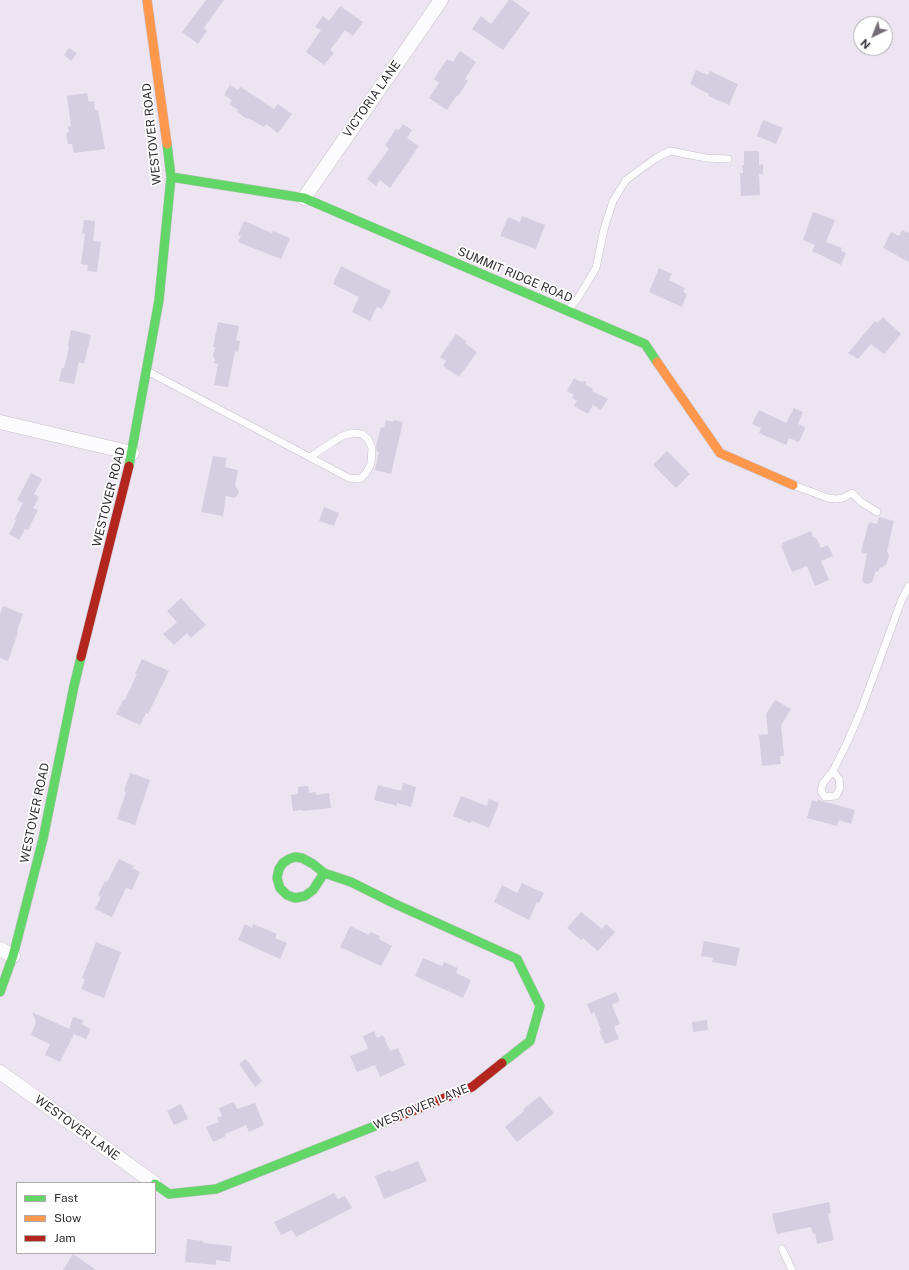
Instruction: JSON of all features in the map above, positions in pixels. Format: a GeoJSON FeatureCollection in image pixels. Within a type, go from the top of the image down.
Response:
{"type":"FeatureCollection","features":[{"type":"Feature","properties":{"kind":"street","name":"WESTOVER ROAD"},"geometry":{"type":"LineString","coordinates":[[0,992],[6,953],[43,839],[74,686],[132,453],[159,300],[171,177],[147,0]]}},
{"type":"Feature","properties":{"kind":"street","name":"VICTORIA LANE"},"geometry":{"type":"LineString","coordinates":[[304,198],[441,0]]}},
{"type":"Feature","properties":{"kind":"street","name":"SUMMIT RIDGE ROAD"},"geometry":{"type":"LineString","coordinates":[[171,177],[304,198],[645,344],[720,453],[793,485]]}},
{"type":"Feature","properties":{"kind":"street"},"geometry":{"type":"LineString","coordinates":[[0,422],[132,453]]}},
{"type":"Feature","properties":{"kind":"street","name":"WESTOVER LANE"},"geometry":{"type":"LineString","coordinates":[[156,1184],[170,1194],[216,1189],[472,1086],[530,1041],[540,1006],[517,959],[393,903],[351,882],[324,873],[313,864],[302,858],[296,857],[283,863],[279,869],[277,878],[280,888],[288,895],[296,898],[305,896],[313,890],[324,873]]}},
{"type":"Feature","properties":{"kind":"street","name":"WESTOVER LANE"},"geometry":{"type":"LineString","coordinates":[[0,1072],[154,1182]]}},
{"type":"Feature","properties":{"kind":"lane"},"geometry":{"type":"LineString","coordinates":[[567,311],[578,298],[596,268],[608,215],[613,201],[626,180],[656,158],[670,152],[706,158],[728,159]]}},
{"type":"Feature","properties":{"kind":"lane"},"geometry":{"type":"LineString","coordinates":[[147,371],[349,478],[360,479],[366,473],[371,464],[372,448],[368,439],[362,434],[353,433],[342,436],[310,457]]}},
{"type":"Feature","properties":{"kind":"lane"},"geometry":{"type":"LineString","coordinates":[[793,485],[828,498],[843,498],[852,493],[861,502],[877,512]]}},
{"type":"Feature","properties":{"kind":"lane"},"geometry":{"type":"LineString","coordinates":[[833,771],[860,713],[902,599],[909,586]]}},
{"type":"Feature","properties":{"kind":"lane"},"geometry":{"type":"LineString","coordinates":[[782,1249],[792,1270]]}},
{"type":"Feature","properties":{"kind":"building"},"geometry":{"type":"Polygon","coordinates":[[[206,0],[224,0],[204,28],[207,31],[198,44],[182,32],[206,0]]]}},
{"type":"Feature","properties":{"kind":"building"},"geometry":{"type":"Polygon","coordinates":[[[509,0],[512,0],[530,13],[503,50],[472,29],[481,16],[491,24],[509,0]]]}},
{"type":"Feature","properties":{"kind":"building"},"geometry":{"type":"Polygon","coordinates":[[[340,6],[363,22],[353,36],[345,30],[330,50],[334,53],[324,65],[306,52],[321,30],[315,27],[323,16],[329,21],[340,6]]]}},
{"type":"Feature","properties":{"kind":"building"},"geometry":{"type":"Polygon","coordinates":[[[69,48],[77,53],[71,61],[64,55],[69,48]]]}},
{"type":"Feature","properties":{"kind":"building"},"geometry":{"type":"Polygon","coordinates":[[[460,51],[476,62],[465,79],[468,81],[447,110],[429,98],[439,83],[434,79],[447,59],[453,62],[460,51]]]}},
{"type":"Feature","properties":{"kind":"building"},"geometry":{"type":"Polygon","coordinates":[[[696,70],[708,75],[710,71],[738,84],[729,105],[708,96],[709,94],[690,84],[696,70]]]}},
{"type":"Feature","properties":{"kind":"building"},"geometry":{"type":"Polygon","coordinates":[[[230,85],[238,90],[241,87],[274,109],[278,104],[292,114],[278,133],[266,124],[264,127],[248,118],[247,119],[229,104],[232,100],[224,95],[230,85]]]}},
{"type":"Feature","properties":{"kind":"building"},"geometry":{"type":"Polygon","coordinates":[[[87,93],[89,102],[94,101],[95,110],[98,110],[105,149],[74,153],[72,144],[68,144],[66,133],[69,132],[68,126],[71,126],[67,96],[87,93]]]}},
{"type":"Feature","properties":{"kind":"building"},"geometry":{"type":"Polygon","coordinates":[[[763,120],[783,128],[776,144],[757,136],[763,120]]]}},
{"type":"Feature","properties":{"kind":"building"},"geometry":{"type":"Polygon","coordinates":[[[403,124],[412,130],[407,138],[419,146],[390,188],[380,180],[376,186],[367,179],[389,149],[385,145],[396,129],[399,130],[403,124]]]}},
{"type":"Feature","properties":{"kind":"building"},"geometry":{"type":"Polygon","coordinates":[[[744,151],[759,151],[759,165],[763,164],[763,174],[759,174],[760,195],[741,196],[740,173],[743,173],[742,165],[744,165],[744,151]]]}},
{"type":"Feature","properties":{"kind":"building"},"geometry":{"type":"Polygon","coordinates":[[[813,212],[835,220],[826,242],[842,248],[841,251],[846,253],[841,265],[812,251],[815,245],[803,240],[813,212]]]}},
{"type":"Feature","properties":{"kind":"building"},"geometry":{"type":"Polygon","coordinates":[[[522,216],[545,225],[536,249],[500,236],[508,217],[520,222],[522,216]]]}},
{"type":"Feature","properties":{"kind":"building"},"geometry":{"type":"Polygon","coordinates":[[[84,220],[95,221],[93,241],[101,242],[97,272],[87,271],[88,265],[81,264],[85,234],[82,233],[84,220]]]}},
{"type":"Feature","properties":{"kind":"building"},"geometry":{"type":"Polygon","coordinates":[[[244,221],[272,233],[273,231],[290,238],[281,259],[238,242],[241,236],[238,235],[244,221]]]}},
{"type":"Feature","properties":{"kind":"building"},"geometry":{"type":"Polygon","coordinates":[[[902,230],[909,233],[909,262],[883,248],[891,232],[899,236],[902,230]]]}},
{"type":"Feature","properties":{"kind":"building"},"geometry":{"type":"Polygon","coordinates":[[[341,266],[391,291],[382,309],[377,307],[370,321],[352,312],[359,297],[333,284],[341,266]]]}},
{"type":"Feature","properties":{"kind":"building"},"geometry":{"type":"Polygon","coordinates":[[[659,268],[672,274],[669,280],[685,288],[683,292],[687,294],[682,307],[649,292],[659,268]]]}},
{"type":"Feature","properties":{"kind":"building"},"geometry":{"type":"Polygon","coordinates":[[[883,317],[901,334],[884,354],[871,344],[858,359],[848,353],[875,321],[877,323],[883,317]]]}},
{"type":"Feature","properties":{"kind":"building"},"geometry":{"type":"Polygon","coordinates":[[[218,322],[239,326],[236,340],[240,341],[238,352],[235,351],[228,387],[214,385],[218,364],[214,363],[215,360],[213,356],[215,347],[213,347],[218,322]]]}},
{"type":"Feature","properties":{"kind":"building"},"geometry":{"type":"Polygon","coordinates":[[[71,330],[91,335],[84,364],[79,362],[74,384],[59,381],[69,347],[71,330]]]}},
{"type":"Feature","properties":{"kind":"building"},"geometry":{"type":"Polygon","coordinates":[[[456,334],[477,352],[459,377],[443,366],[446,361],[440,357],[456,334]]]}},
{"type":"Feature","properties":{"kind":"building"},"geometry":{"type":"Polygon","coordinates":[[[574,378],[581,382],[586,381],[586,385],[593,389],[592,391],[608,399],[601,410],[593,405],[588,414],[574,406],[577,401],[572,398],[574,395],[567,391],[574,378]]]}},
{"type":"Feature","properties":{"kind":"building"},"geometry":{"type":"Polygon","coordinates":[[[794,408],[803,412],[798,424],[805,427],[805,429],[799,442],[789,438],[786,445],[759,433],[761,428],[752,424],[759,410],[786,423],[794,408]]]}},
{"type":"Feature","properties":{"kind":"building"},"geometry":{"type":"Polygon","coordinates":[[[386,420],[403,422],[391,474],[375,470],[379,452],[377,452],[376,446],[381,427],[384,428],[386,420]]]}},
{"type":"Feature","properties":{"kind":"building"},"geometry":{"type":"Polygon","coordinates":[[[667,451],[690,474],[676,488],[654,466],[654,464],[667,451]]]}},
{"type":"Feature","properties":{"kind":"building"},"geometry":{"type":"Polygon","coordinates":[[[213,456],[227,458],[225,467],[238,470],[235,486],[239,491],[238,495],[234,498],[226,496],[223,516],[201,512],[213,456]]]}},
{"type":"Feature","properties":{"kind":"building"},"geometry":{"type":"Polygon","coordinates":[[[31,473],[42,479],[34,494],[39,497],[33,508],[38,510],[28,530],[25,529],[19,540],[9,534],[17,519],[14,520],[23,503],[17,500],[31,473]]]}},
{"type":"Feature","properties":{"kind":"building"},"geometry":{"type":"Polygon","coordinates":[[[324,507],[339,513],[334,526],[319,521],[324,507]]]}},
{"type":"Feature","properties":{"kind":"building"},"geometry":{"type":"Polygon","coordinates":[[[879,517],[894,521],[887,551],[889,556],[886,565],[881,568],[880,567],[878,572],[876,571],[872,582],[868,584],[864,583],[862,580],[867,554],[861,552],[869,522],[877,524],[879,517]]]}},
{"type":"Feature","properties":{"kind":"building"},"geometry":{"type":"Polygon","coordinates":[[[811,531],[813,537],[815,537],[816,540],[817,539],[821,548],[828,545],[833,556],[821,561],[829,580],[815,586],[807,566],[792,572],[781,546],[783,545],[782,543],[811,531]]]}},
{"type":"Feature","properties":{"kind":"building"},"geometry":{"type":"Polygon","coordinates":[[[181,598],[206,625],[191,638],[187,633],[174,645],[163,634],[177,622],[167,611],[181,598]]]}},
{"type":"Feature","properties":{"kind":"building"},"geometry":{"type":"Polygon","coordinates":[[[3,606],[23,614],[8,661],[0,658],[0,614],[3,606]]]}},
{"type":"Feature","properties":{"kind":"building"},"geometry":{"type":"Polygon","coordinates":[[[142,659],[169,671],[148,714],[146,713],[140,725],[116,714],[123,700],[125,700],[142,659]]]}},
{"type":"Feature","properties":{"kind":"building"},"geometry":{"type":"Polygon","coordinates":[[[775,700],[791,709],[781,725],[784,756],[780,756],[781,764],[762,766],[759,735],[768,734],[766,714],[775,700]]]}},
{"type":"Feature","properties":{"kind":"building"},"geometry":{"type":"Polygon","coordinates":[[[130,773],[150,780],[135,825],[117,819],[126,792],[124,791],[130,773]]]}},
{"type":"Feature","properties":{"kind":"building"},"geometry":{"type":"Polygon","coordinates":[[[403,783],[416,787],[411,807],[397,803],[397,806],[374,800],[378,785],[401,791],[403,783]]]}},
{"type":"Feature","properties":{"kind":"building"},"geometry":{"type":"Polygon","coordinates":[[[308,786],[309,793],[316,792],[316,795],[329,793],[331,808],[293,811],[291,795],[298,794],[298,787],[308,786]]]}},
{"type":"Feature","properties":{"kind":"building"},"geometry":{"type":"Polygon","coordinates":[[[461,796],[487,806],[489,799],[499,803],[489,828],[472,821],[470,823],[453,816],[461,796]]]}},
{"type":"Feature","properties":{"kind":"building"},"geometry":{"type":"Polygon","coordinates":[[[812,800],[817,802],[818,800],[855,810],[851,824],[839,820],[837,826],[807,818],[812,800]]]}},
{"type":"Feature","properties":{"kind":"building"},"geometry":{"type":"Polygon","coordinates":[[[119,859],[134,866],[132,868],[140,872],[132,890],[126,888],[112,917],[95,909],[101,897],[98,895],[105,881],[107,882],[119,859]]]}},
{"type":"Feature","properties":{"kind":"building"},"geometry":{"type":"Polygon","coordinates":[[[522,883],[544,893],[539,903],[537,902],[529,920],[494,902],[502,885],[517,893],[522,883]]]}},
{"type":"Feature","properties":{"kind":"building"},"geometry":{"type":"Polygon","coordinates":[[[581,912],[602,929],[606,924],[615,932],[598,951],[583,938],[581,940],[567,928],[581,912]]]}},
{"type":"Feature","properties":{"kind":"building"},"geometry":{"type":"Polygon","coordinates":[[[245,924],[252,928],[253,924],[277,934],[275,938],[287,943],[280,959],[238,940],[245,924]]]}},
{"type":"Feature","properties":{"kind":"building"},"geometry":{"type":"Polygon","coordinates":[[[350,926],[369,935],[370,932],[380,936],[379,939],[392,946],[381,966],[340,947],[350,926]]]}},
{"type":"Feature","properties":{"kind":"building"},"geometry":{"type":"Polygon","coordinates":[[[704,941],[740,948],[736,966],[712,962],[713,958],[701,956],[704,941]]]}},
{"type":"Feature","properties":{"kind":"building"},"geometry":{"type":"Polygon","coordinates":[[[96,942],[121,952],[104,998],[81,989],[85,979],[82,978],[96,942]]]}},
{"type":"Feature","properties":{"kind":"building"},"geometry":{"type":"Polygon","coordinates":[[[423,958],[442,966],[444,962],[458,968],[456,973],[471,980],[463,998],[415,976],[423,958]]]}},
{"type":"Feature","properties":{"kind":"building"},"geometry":{"type":"Polygon","coordinates":[[[616,992],[620,1001],[612,1005],[620,1024],[614,1027],[619,1039],[605,1044],[599,1031],[601,1030],[594,1012],[591,1014],[587,1004],[616,992]]]}},
{"type":"Feature","properties":{"kind":"building"},"geometry":{"type":"Polygon","coordinates":[[[32,1012],[69,1029],[73,1017],[83,1020],[82,1024],[91,1029],[86,1039],[74,1034],[60,1062],[45,1055],[50,1044],[31,1035],[36,1022],[32,1012]]]}},
{"type":"Feature","properties":{"kind":"building"},"geometry":{"type":"Polygon","coordinates":[[[707,1020],[708,1030],[693,1032],[692,1022],[707,1020]]]}},
{"type":"Feature","properties":{"kind":"building"},"geometry":{"type":"Polygon","coordinates":[[[374,1031],[377,1038],[383,1035],[390,1051],[398,1048],[405,1065],[380,1077],[375,1065],[357,1072],[350,1056],[368,1049],[363,1036],[374,1031]]]}},
{"type":"Feature","properties":{"kind":"building"},"geometry":{"type":"Polygon","coordinates":[[[246,1059],[262,1081],[255,1087],[239,1064],[246,1059]]]}},
{"type":"Feature","properties":{"kind":"building"},"geometry":{"type":"Polygon","coordinates":[[[540,1096],[554,1113],[517,1142],[505,1127],[524,1111],[523,1109],[540,1096]]]}},
{"type":"Feature","properties":{"kind":"building"},"geometry":{"type":"Polygon","coordinates":[[[234,1102],[237,1109],[255,1103],[264,1125],[249,1132],[246,1125],[225,1134],[226,1136],[213,1142],[206,1127],[219,1122],[217,1118],[222,1116],[219,1108],[234,1102]]]}},
{"type":"Feature","properties":{"kind":"building"},"geometry":{"type":"Polygon","coordinates":[[[181,1104],[188,1119],[174,1125],[167,1111],[181,1104]]]}},
{"type":"Feature","properties":{"kind":"building"},"geometry":{"type":"Polygon","coordinates":[[[418,1161],[427,1181],[384,1199],[375,1176],[390,1170],[391,1172],[418,1161]]]}},
{"type":"Feature","properties":{"kind":"building"},"geometry":{"type":"Polygon","coordinates":[[[334,1193],[338,1199],[345,1196],[352,1208],[296,1237],[292,1230],[281,1235],[274,1222],[334,1193]]]}},
{"type":"Feature","properties":{"kind":"building"},"geometry":{"type":"Polygon","coordinates":[[[829,1202],[831,1213],[828,1214],[834,1240],[817,1244],[815,1233],[813,1234],[811,1227],[777,1234],[772,1214],[829,1202]]]}},
{"type":"Feature","properties":{"kind":"building"},"geometry":{"type":"Polygon","coordinates":[[[187,1239],[203,1241],[203,1243],[232,1246],[230,1262],[216,1260],[216,1265],[185,1262],[187,1239]]]}},
{"type":"Feature","properties":{"kind":"building"},"geometry":{"type":"Polygon","coordinates":[[[73,1254],[96,1270],[63,1270],[73,1254]]]}},
{"type":"Feature","properties":{"kind":"traffic: fast"},"geometry":{"type":"LineString","coordinates":[[129,466],[159,300],[171,177],[167,144]]}},
{"type":"Feature","properties":{"kind":"traffic: fast"},"geometry":{"type":"LineString","coordinates":[[171,177],[304,198],[645,344],[657,362]]}},
{"type":"Feature","properties":{"kind":"traffic: fast"},"geometry":{"type":"LineString","coordinates":[[0,992],[13,956],[43,839],[81,657]]}},
{"type":"Feature","properties":{"kind":"traffic: fast"},"geometry":{"type":"LineString","coordinates":[[324,873],[313,890],[305,896],[295,898],[287,895],[280,888],[277,878],[279,869],[283,863],[295,857],[302,858],[313,864],[324,873],[351,882],[393,903],[517,959],[540,1006],[530,1041],[502,1063]]}},
{"type":"Feature","properties":{"kind":"traffic: fast"},"geometry":{"type":"LineString","coordinates":[[156,1185],[169,1194],[216,1189],[390,1120]]}},
{"type":"Feature","properties":{"kind":"traffic: slow"},"geometry":{"type":"LineString","coordinates":[[147,0],[167,144]]}},
{"type":"Feature","properties":{"kind":"traffic: slow"},"geometry":{"type":"LineString","coordinates":[[657,362],[720,453],[793,485]]}},
{"type":"Feature","properties":{"kind":"traffic: jam"},"geometry":{"type":"LineString","coordinates":[[81,657],[129,466]]}},
{"type":"Feature","properties":{"kind":"traffic: jam"},"geometry":{"type":"LineString","coordinates":[[390,1120],[472,1087],[502,1063]]}}]}
